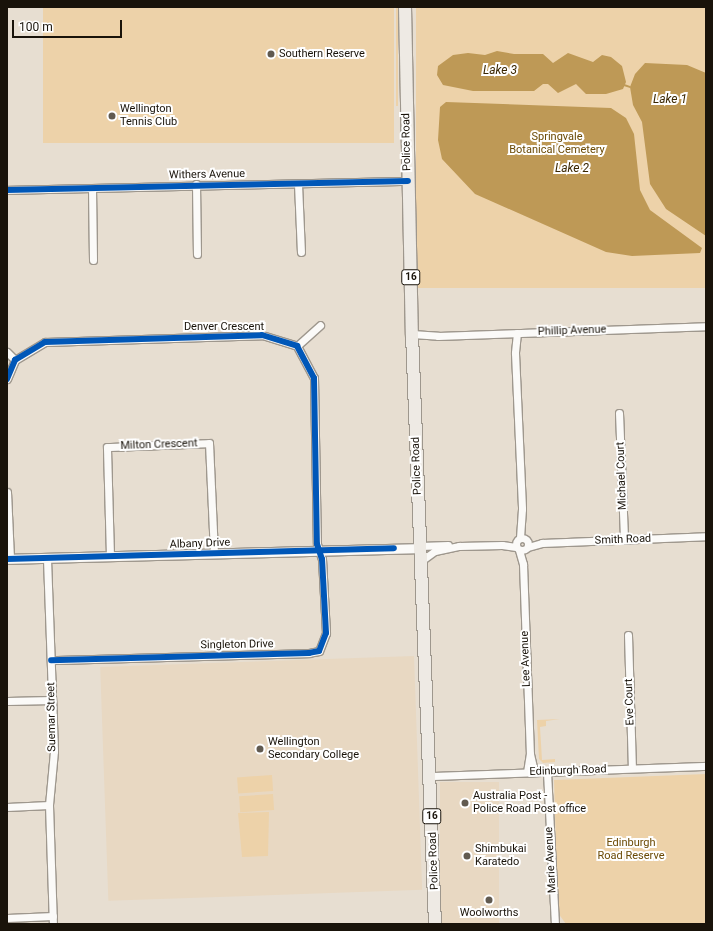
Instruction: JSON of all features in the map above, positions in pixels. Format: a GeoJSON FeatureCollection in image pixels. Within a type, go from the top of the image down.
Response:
{"type":"FeatureCollection","features":[{"type":"Feature","properties":{"kind":"main road","name":"Police Road"},"geometry":{"type":"LineString","coordinates":[[405,7],[412,337],[435,924]]}},
{"type":"Feature","properties":{"kind":"street","name":"Withers Avenue"},"geometry":{"type":"LineString","coordinates":[[7,190],[196,184],[298,184],[408,181]]}},
{"type":"Feature","properties":{"kind":"street"},"geometry":{"type":"LineString","coordinates":[[196,184],[197,254]]}},
{"type":"Feature","properties":{"kind":"street"},"geometry":{"type":"LineString","coordinates":[[298,184],[300,252]]}},
{"type":"Feature","properties":{"kind":"street"},"geometry":{"type":"LineString","coordinates":[[92,188],[93,260]]}},
{"type":"Feature","properties":{"kind":"street"},"geometry":{"type":"LineString","coordinates":[[319,549],[314,378],[297,346],[320,325]]}},
{"type":"Feature","properties":{"kind":"street","name":"Phillip Avenue"},"geometry":{"type":"LineString","coordinates":[[412,337],[706,326]]}},
{"type":"Feature","properties":{"kind":"street","name":"Lee Avenue"},"geometry":{"type":"LineString","coordinates":[[514,333],[531,772]]}},
{"type":"Feature","properties":{"kind":"street","name":"Denver Crescent"},"geometry":{"type":"LineString","coordinates":[[15,360],[45,342],[262,335],[297,346]]}},
{"type":"Feature","properties":{"kind":"street"},"geometry":{"type":"LineString","coordinates":[[7,352],[15,360],[7,380]]}},
{"type":"Feature","properties":{"kind":"street","name":"Michael Court"},"geometry":{"type":"LineString","coordinates":[[619,413],[624,540]]}},
{"type":"Feature","properties":{"kind":"street","name":"Milton Crescent"},"geometry":{"type":"LineString","coordinates":[[110,556],[107,447],[209,442],[214,553]]}},
{"type":"Feature","properties":{"kind":"street"},"geometry":{"type":"LineString","coordinates":[[7,492],[8,559]]}},
{"type":"Feature","properties":{"kind":"street","name":"Smith Road"},"geometry":{"type":"LineString","coordinates":[[420,547],[705,537]]}},
{"type":"Feature","properties":{"kind":"street","name":"Smith Road"},"geometry":{"type":"LineString","coordinates":[[421,561],[435,551],[459,546]]}},
{"type":"Feature","properties":{"kind":"street","name":"Albany Drive"},"geometry":{"type":"LineString","coordinates":[[8,559],[420,547]]}},
{"type":"Feature","properties":{"kind":"street","name":"Singleton Drive"},"geometry":{"type":"LineString","coordinates":[[51,660],[309,653],[319,651],[326,633],[322,559],[319,549]]}},
{"type":"Feature","properties":{"kind":"street","name":"Suemar Street"},"geometry":{"type":"LineString","coordinates":[[47,558],[54,751],[49,806],[53,924]]}},
{"type":"Feature","properties":{"kind":"street","name":"Eve Court"},"geometry":{"type":"LineString","coordinates":[[628,636],[632,768]]}},
{"type":"Feature","properties":{"kind":"street"},"geometry":{"type":"LineString","coordinates":[[7,701],[52,700]]}},
{"type":"Feature","properties":{"kind":"street","name":"Edinburgh Road"},"geometry":{"type":"LineString","coordinates":[[430,776],[706,766]]}},
{"type":"Feature","properties":{"kind":"street","name":"Marie Avenue"},"geometry":{"type":"LineString","coordinates":[[547,772],[555,924]]}},
{"type":"Feature","properties":{"kind":"street"},"geometry":{"type":"LineString","coordinates":[[7,807],[49,806]]}},
{"type":"Feature","properties":{"kind":"street"},"geometry":{"type":"LineString","coordinates":[[7,918],[53,916]]}},
{"type":"Feature","properties":{"kind":"shaded area","name":"Wellington Secondary College"},"geometry":{"type":"Polygon","coordinates":[[[414,656],[422,890],[108,901],[100,667],[414,656]]]}},
{"type":"Feature","properties":{"kind":"shaded area"},"geometry":{"type":"Polygon","coordinates":[[[440,782],[499,782],[499,924],[440,924],[440,782]]]}},
{"type":"Feature","properties":{"kind":"green space","name":"Southern Reserve"},"geometry":{"type":"Polygon","coordinates":[[[43,7],[394,7],[394,143],[43,143],[43,7]]]}},
{"type":"Feature","properties":{"kind":"green space"},"geometry":{"type":"Polygon","coordinates":[[[396,7],[398,7],[398,106],[396,106],[396,7]]]}},
{"type":"Feature","properties":{"kind":"green space","name":"Springvale Botanical Cemetery"},"geometry":{"type":"Polygon","coordinates":[[[416,7],[706,7],[706,288],[416,288],[416,7]]]}},
{"type":"Feature","properties":{"kind":"green space"},"geometry":{"type":"Polygon","coordinates":[[[560,719],[546,721],[546,726],[540,727],[542,760],[555,759],[555,762],[543,763],[539,759],[537,720],[560,719]]]}},
{"type":"Feature","properties":{"kind":"green space","name":"Edinburgh Road Reserve"},"geometry":{"type":"Polygon","coordinates":[[[706,774],[706,924],[566,924],[558,913],[554,780],[706,774]]]}},
{"type":"Feature","properties":{"kind":"green space"},"geometry":{"type":"Polygon","coordinates":[[[272,775],[273,791],[238,793],[237,777],[272,775]]]}},
{"type":"Feature","properties":{"kind":"green space"},"geometry":{"type":"Polygon","coordinates":[[[273,794],[274,810],[240,812],[239,796],[273,794]]]}},
{"type":"Feature","properties":{"kind":"green space"},"geometry":{"type":"Polygon","coordinates":[[[269,812],[268,856],[242,857],[238,813],[269,812]]]}},
{"type":"Feature","properties":{"kind":"water","name":"Lake 3"},"geometry":{"type":"Polygon","coordinates":[[[497,51],[514,54],[543,54],[553,63],[568,53],[593,62],[602,55],[611,57],[622,66],[626,82],[623,89],[606,94],[586,94],[576,84],[558,93],[548,84],[543,84],[534,91],[473,91],[443,85],[437,75],[438,66],[453,55],[468,53],[485,55],[497,51]]]}},
{"type":"Feature","properties":{"kind":"water","name":"Lake 1"},"geometry":{"type":"Polygon","coordinates":[[[645,63],[687,65],[706,73],[706,236],[666,209],[650,184],[642,122],[633,105],[630,87],[635,74],[645,63]]]}},
{"type":"Feature","properties":{"kind":"water","name":"Lake 2"},"geometry":{"type":"Polygon","coordinates":[[[446,102],[611,108],[626,118],[634,134],[640,190],[650,210],[702,248],[700,253],[632,256],[606,252],[475,194],[442,159],[438,140],[440,107],[446,102]]]}},
{"type":"Feature","properties":{"kind":"waterway"},"geometry":{"type":"LineString","coordinates":[[624,85],[630,87]]}},
{"type":"Feature","properties":{"kind":"cycle path"},"geometry":{"type":"LineString","coordinates":[[7,190],[408,181]]}},
{"type":"Feature","properties":{"kind":"cycle path"},"geometry":{"type":"LineString","coordinates":[[7,379],[15,360],[45,342],[262,335],[297,346],[314,378],[317,544],[322,559],[326,633],[319,651],[309,653],[51,660]]}},
{"type":"Feature","properties":{"kind":"cycle path"},"geometry":{"type":"LineString","coordinates":[[7,559],[394,548]]}},
{"type":"Feature","properties":{"kind":"place","name":"Southern Reserve"},"geometry":{"type":"Point","coordinates":[271,54]}},
{"type":"Feature","properties":{"kind":"place","name":"Wellington Tennis Club"},"geometry":{"type":"Point","coordinates":[112,116]}},
{"type":"Feature","properties":{"kind":"place","name":"Wellington Secondary College"},"geometry":{"type":"Point","coordinates":[260,749]}},
{"type":"Feature","properties":{"kind":"place","name":"Australia Post - Police Road Post office"},"geometry":{"type":"Point","coordinates":[465,803]}},
{"type":"Feature","properties":{"kind":"place","name":"Shimbukai Karatedo"},"geometry":{"type":"Point","coordinates":[467,856]}},
{"type":"Feature","properties":{"kind":"place","name":"Woolworths"},"geometry":{"type":"Point","coordinates":[489,900]}}]}
